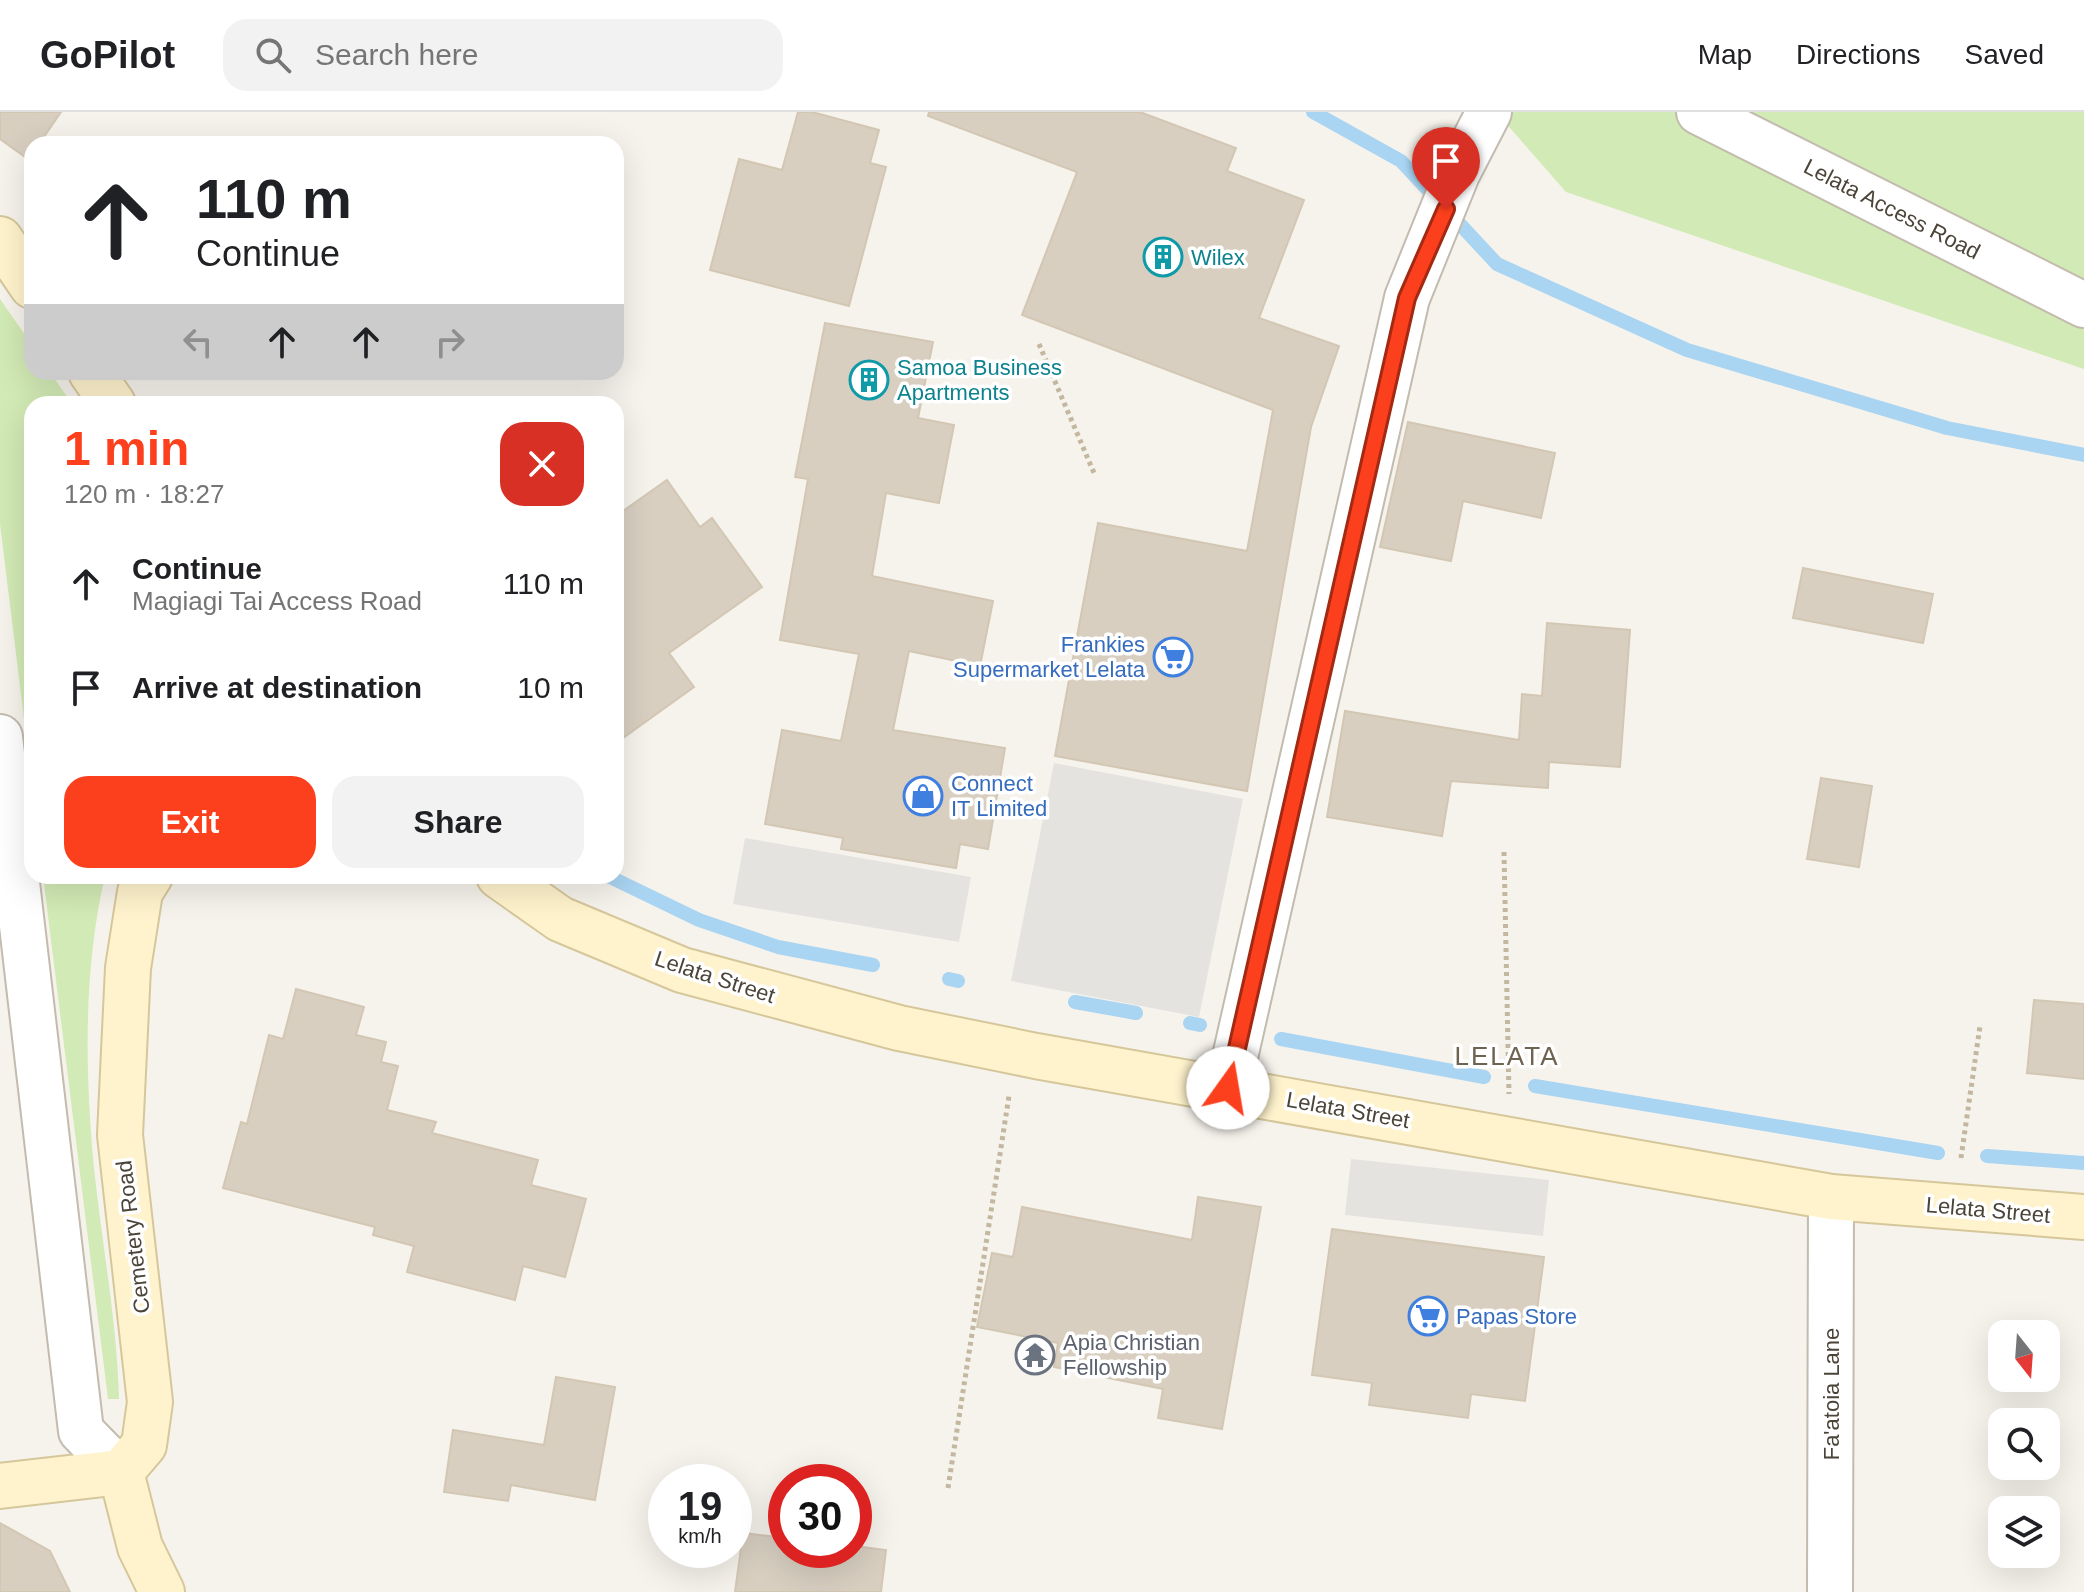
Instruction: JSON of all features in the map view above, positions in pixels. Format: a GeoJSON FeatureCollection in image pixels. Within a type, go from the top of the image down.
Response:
{"type":"FeatureCollection","features":[{"type":"Feature","properties":{"kind":"main road"},"geometry":{"type":"LineString","coordinates":[[0,239],[24,274]]}},
{"type":"Feature","properties":{"kind":"main road","name":"Cemetery Road"},"geometry":{"type":"LineString","coordinates":[[121,1472],[144,1445],[150,1402],[120,1135],[128,968],[140,892],[145,884]]}},
{"type":"Feature","properties":{"kind":"main road","name":"Lelata Street"},"geometry":{"type":"LineString","coordinates":[[510,884],[560,919],[682,970],[845,1016],[1016,1052],[1831,1197],[2084,1217]]}},
{"type":"Feature","properties":{"kind":"main road"},"geometry":{"type":"LineString","coordinates":[[0,1486],[121,1472],[140,1547],[162,1592]]}},
{"type":"Feature","properties":{"kind":"street"},"geometry":{"type":"LineString","coordinates":[[1228,1088],[1407,298],[1446,209],[1457,174],[1489,112]]}},
{"type":"Feature","properties":{"kind":"street","name":"Lelata Access Road"},"geometry":{"type":"LineString","coordinates":[[1699,112],[2084,305]]}},
{"type":"Feature","properties":{"kind":"street"},"geometry":{"type":"LineString","coordinates":[[0,737],[81,1431],[121,1472]]}},
{"type":"Feature","properties":{"kind":"street","name":"Fa'atoia Lane"},"geometry":{"type":"LineString","coordinates":[[1830,1592],[1831,1197]]}},
{"type":"Feature","properties":{"kind":"path"},"geometry":{"type":"LineString","coordinates":[[1039,344],[1094,473]]}},
{"type":"Feature","properties":{"kind":"path"},"geometry":{"type":"LineString","coordinates":[[1504,852],[1510,1139]]}},
{"type":"Feature","properties":{"kind":"path"},"geometry":{"type":"LineString","coordinates":[[1953,1207],[1980,1026]]}},
{"type":"Feature","properties":{"kind":"path"},"geometry":{"type":"LineString","coordinates":[[948,1488],[1016,1052]]}},
{"type":"Feature","properties":{"kind":"green space"},"geometry":{"type":"Polygon","coordinates":[[[1496,112],[2084,112],[2084,369],[1566,192],[1496,112]]]}},
{"type":"Feature","properties":{"kind":"green space"},"geometry":{"type":"Polygon","coordinates":[[[0,299],[24,334],[24,380],[56,380],[66,396],[24,396],[24,719],[0,524],[0,299]]]}},
{"type":"Feature","properties":{"kind":"green space"},"geometry":{"type":"Polygon","coordinates":[[[44,884],[103,884],[89,984],[88,1058],[94,1168],[118,1370],[119,1399],[108,1399],[44,884]]]}},
{"type":"Feature","properties":{"kind":"shaded area"},"geometry":{"type":"Polygon","coordinates":[[[1054,763],[1243,799],[1199,1017],[1011,981],[1054,763]]]}},
{"type":"Feature","properties":{"kind":"shaded area"},"geometry":{"type":"Polygon","coordinates":[[[745,838],[971,877],[959,942],[733,904],[745,838]]]}},
{"type":"Feature","properties":{"kind":"shaded area"},"geometry":{"type":"Polygon","coordinates":[[[1351,1159],[1549,1180],[1543,1236],[1345,1215],[1351,1159]]]}},
{"type":"Feature","properties":{"kind":"building"},"geometry":{"type":"Polygon","coordinates":[[[0,112],[61,112],[44,136],[24,136],[24,156],[0,139],[0,112]]]}},
{"type":"Feature","properties":{"kind":"building"},"geometry":{"type":"Polygon","coordinates":[[[798,112],[812,112],[879,130],[870,163],[886,167],[849,306],[710,270],[739,159],[782,170],[798,112]]]}},
{"type":"Feature","properties":{"kind":"building"},"geometry":{"type":"Polygon","coordinates":[[[929,112],[1140,112],[1236,148],[1227,171],[1304,200],[1259,318],[1339,346],[1311,427],[1247,791],[1055,756],[1098,523],[1247,551],[1273,410],[1022,315],[1077,172],[928,116],[929,112]]]}},
{"type":"Feature","properties":{"kind":"building"},"geometry":{"type":"Polygon","coordinates":[[[825,323],[933,342],[918,418],[954,425],[939,503],[886,493],[872,576],[993,601],[980,666],[909,651],[893,730],[1005,748],[988,849],[960,844],[956,868],[841,849],[843,838],[765,824],[782,730],[841,741],[859,654],[780,640],[808,479],[795,477],[825,323]]]}},
{"type":"Feature","properties":{"kind":"building"},"geometry":{"type":"Polygon","coordinates":[[[1408,422],[1555,453],[1541,518],[1463,501],[1451,561],[1380,547],[1408,422]]]}},
{"type":"Feature","properties":{"kind":"building"},"geometry":{"type":"Polygon","coordinates":[[[667,480],[700,527],[712,518],[762,587],[669,653],[694,687],[624,737],[624,510],[667,480]]]}},
{"type":"Feature","properties":{"kind":"building"},"geometry":{"type":"Polygon","coordinates":[[[1803,568],[1933,594],[1923,643],[1793,618],[1803,568]]]}},
{"type":"Feature","properties":{"kind":"building"},"geometry":{"type":"Polygon","coordinates":[[[1547,623],[1630,630],[1620,767],[1549,762],[1548,788],[1451,781],[1442,836],[1327,817],[1345,711],[1519,740],[1522,694],[1542,696],[1547,623]]]}},
{"type":"Feature","properties":{"kind":"building"},"geometry":{"type":"Polygon","coordinates":[[[1821,778],[1872,786],[1859,867],[1807,859],[1821,778]]]}},
{"type":"Feature","properties":{"kind":"building"},"geometry":{"type":"Polygon","coordinates":[[[296,989],[364,1007],[356,1035],[386,1042],[381,1062],[398,1066],[387,1110],[436,1122],[432,1133],[538,1160],[531,1185],[586,1199],[565,1277],[523,1266],[515,1300],[407,1272],[414,1246],[373,1235],[375,1227],[223,1188],[241,1122],[247,1124],[269,1035],[283,1039],[296,989]]]}},
{"type":"Feature","properties":{"kind":"building"},"geometry":{"type":"Polygon","coordinates":[[[2034,1000],[2084,1004],[2084,1079],[2027,1073],[2034,1000]]]}},
{"type":"Feature","properties":{"kind":"building"},"geometry":{"type":"Polygon","coordinates":[[[1198,1197],[1261,1207],[1222,1429],[1158,1418],[1163,1389],[1054,1367],[1058,1343],[977,1327],[992,1253],[1013,1257],[1022,1207],[1192,1240],[1198,1197]]]}},
{"type":"Feature","properties":{"kind":"building","name":"Papas Store"},"geometry":{"type":"Polygon","coordinates":[[[1332,1229],[1544,1257],[1525,1401],[1471,1394],[1468,1418],[1369,1405],[1372,1383],[1312,1375],[1332,1229]]]}},
{"type":"Feature","properties":{"kind":"building"},"geometry":{"type":"Polygon","coordinates":[[[556,1377],[615,1387],[595,1500],[511,1485],[508,1501],[444,1492],[453,1430],[544,1445],[556,1377]]]}},
{"type":"Feature","properties":{"kind":"building"},"geometry":{"type":"Polygon","coordinates":[[[0,1523],[50,1551],[70,1592],[0,1592],[0,1523]]]}},
{"type":"Feature","properties":{"kind":"building"},"geometry":{"type":"Polygon","coordinates":[[[752,1534],[768,1536],[768,1568],[872,1568],[872,1548],[886,1550],[881,1592],[735,1592],[738,1568],[752,1568],[752,1534]]]}},
{"type":"Feature","properties":{"kind":"waterway"},"geometry":{"type":"LineString","coordinates":[[1313,112],[1401,161],[1497,264],[1687,350],[1947,428],[2084,455]]}},
{"type":"Feature","properties":{"kind":"waterway"},"geometry":{"type":"LineString","coordinates":[[624,884],[699,920],[778,947],[873,965]]}},
{"type":"Feature","properties":{"kind":"waterway"},"geometry":{"type":"LineString","coordinates":[[949,979],[958,981]]}},
{"type":"Feature","properties":{"kind":"waterway"},"geometry":{"type":"LineString","coordinates":[[1075,1002],[1136,1013]]}},
{"type":"Feature","properties":{"kind":"waterway"},"geometry":{"type":"LineString","coordinates":[[1190,1023],[1200,1025]]}},
{"type":"Feature","properties":{"kind":"waterway"},"geometry":{"type":"LineString","coordinates":[[1281,1039],[1484,1077]]}},
{"type":"Feature","properties":{"kind":"waterway"},"geometry":{"type":"LineString","coordinates":[[1535,1086],[1938,1153]]}},
{"type":"Feature","properties":{"kind":"waterway"},"geometry":{"type":"LineString","coordinates":[[1987,1156],[2084,1163]]}},
{"type":"Feature","properties":{"kind":"place","name":"Wilex"},"geometry":{"type":"Point","coordinates":[1163,257]}},
{"type":"Feature","properties":{"kind":"place","name":"Samoa Business Apartments"},"geometry":{"type":"Point","coordinates":[869,380]}},
{"type":"Feature","properties":{"kind":"place","name":"Frankies Supermarket Lelata"},"geometry":{"type":"Point","coordinates":[1173,657]}},
{"type":"Feature","properties":{"kind":"place","name":"Connect IT Limited"},"geometry":{"type":"Point","coordinates":[923,796]}},
{"type":"Feature","properties":{"kind":"place","name":"Papas Store"},"geometry":{"type":"Point","coordinates":[1428,1316]}},
{"type":"Feature","properties":{"kind":"place","name":"Apia Christian Fellowship"},"geometry":{"type":"Point","coordinates":[1035,1355]}},
{"type":"Feature","properties":{"kind":"district","name":"LELATA"},"geometry":{"type":"Point","coordinates":[1507,1056]}},
{"type":"Feature","properties":{"kind":"route"},"geometry":{"type":"LineString","coordinates":[[1228,1088],[1407,298],[1446,209]]}}]}
